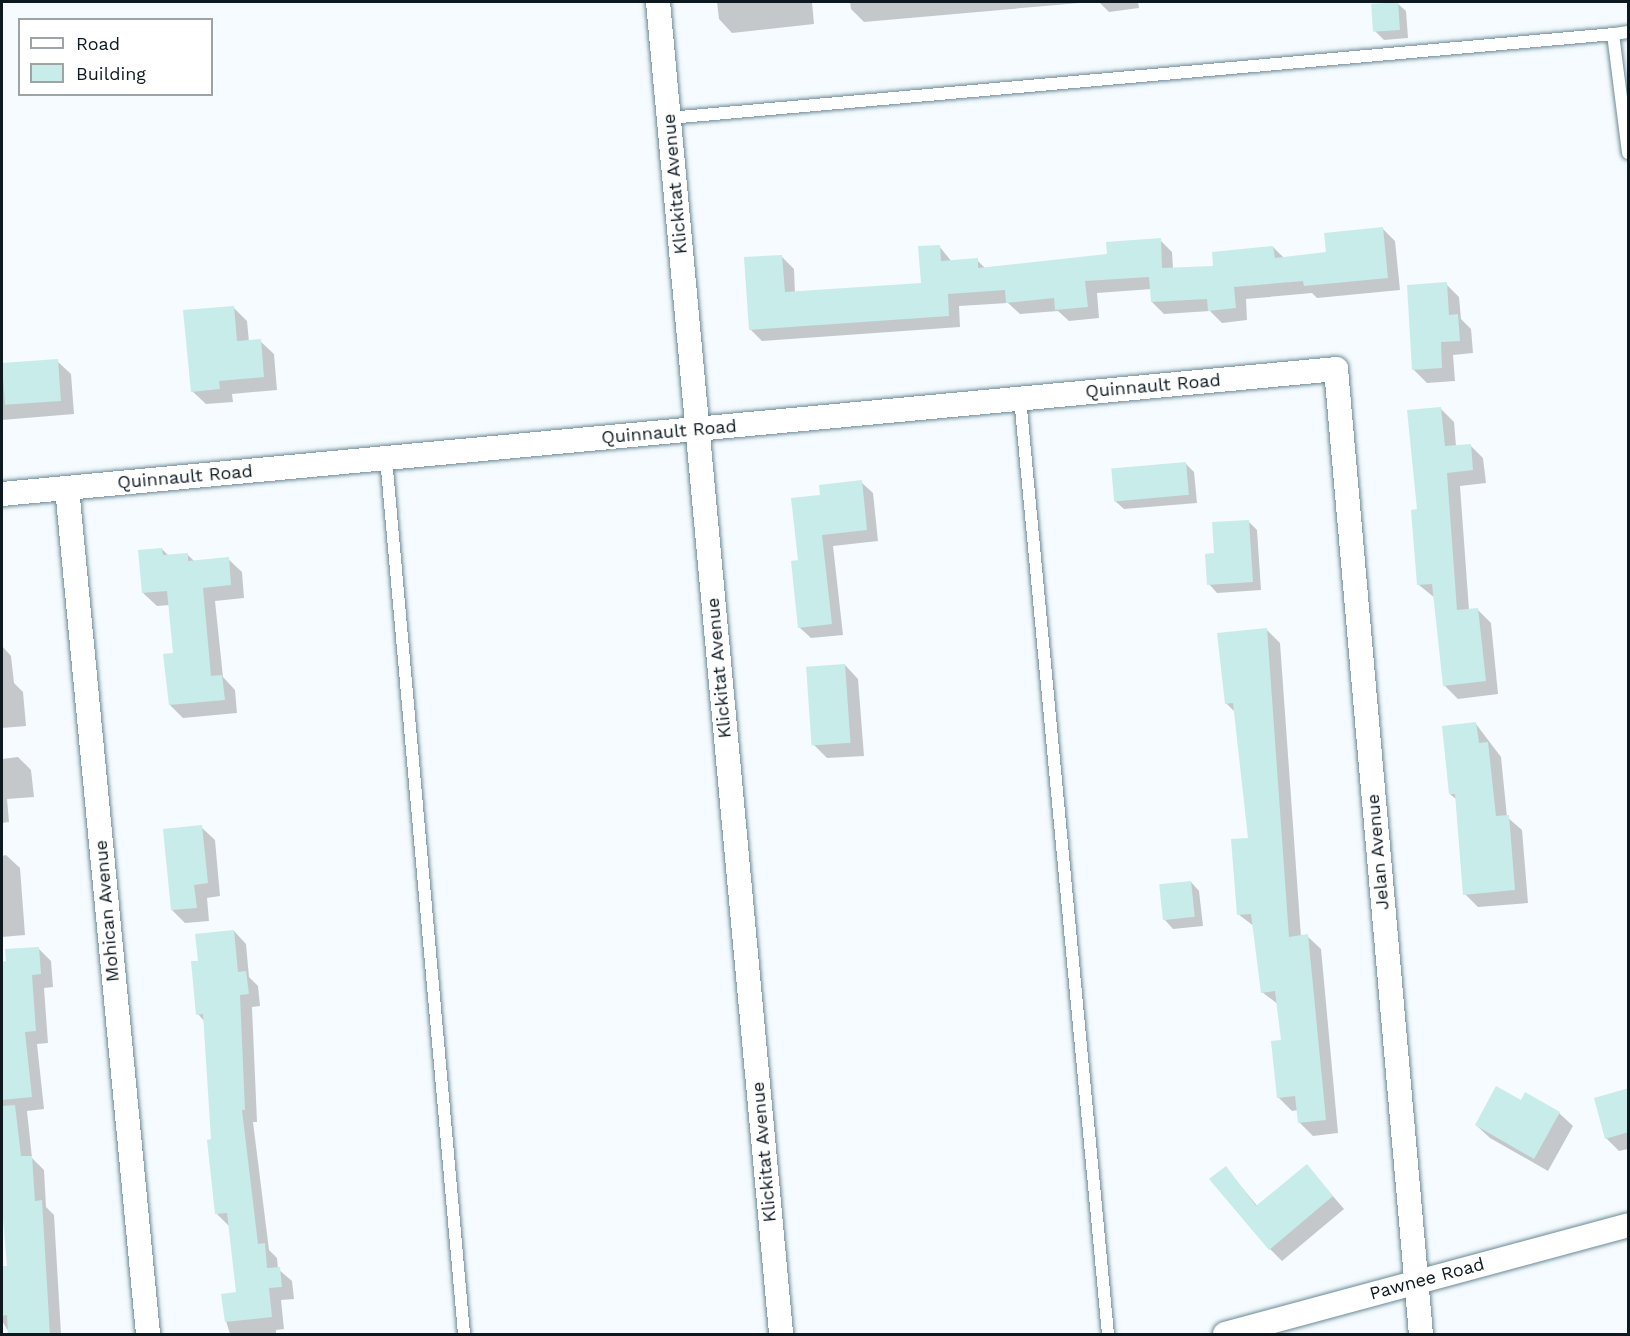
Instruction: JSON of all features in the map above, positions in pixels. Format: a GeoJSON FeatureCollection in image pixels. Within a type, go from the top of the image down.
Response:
{"type":"FeatureCollection","features":[{"type":"Feature","properties":{"kind":"street","name":"Klickitat Avenue"},"geometry":{"type":"LineString","coordinates":[[658,2],[781,1335]]}},
{"type":"Feature","properties":{"kind":"street","name":"Quinnault Road"},"geometry":{"type":"LineString","coordinates":[[2,494],[1336,369]]}},
{"type":"Feature","properties":{"kind":"street","name":"Jelan Avenue"},"geometry":{"type":"LineString","coordinates":[[1336,369],[1421,1335]]}},
{"type":"Feature","properties":{"kind":"street","name":"Mohican Avenue"},"geometry":{"type":"LineString","coordinates":[[67,488],[148,1335]]}},
{"type":"Feature","properties":{"kind":"street","name":"Pawnee Road"},"geometry":{"type":"LineString","coordinates":[[1225,1335],[1415,1281],[1629,1225]]}},
{"type":"Feature","properties":{"kind":"lane"},"geometry":{"type":"LineString","coordinates":[[669,118],[1629,32]]}},
{"type":"Feature","properties":{"kind":"lane"},"geometry":{"type":"LineString","coordinates":[[1613,34],[1629,153]]}},
{"type":"Feature","properties":{"kind":"lane"},"geometry":{"type":"LineString","coordinates":[[1020,398],[1108,1335]]}},
{"type":"Feature","properties":{"kind":"lane"},"geometry":{"type":"LineString","coordinates":[[386,458],[464,1335]]}},
{"type":"Feature","properties":{"kind":"building"},"geometry":{"type":"Polygon","coordinates":[[[1398,2],[1400,30],[1373,32],[1371,4],[1398,2]]]}},
{"type":"Feature","properties":{"kind":"building"},"geometry":{"type":"Polygon","coordinates":[[[1383,227],[1388,278],[1304,286],[1303,281],[1234,287],[1236,308],[1208,311],[1207,299],[1151,302],[1149,277],[1085,281],[1088,307],[1055,310],[1054,298],[1006,303],[1005,290],[948,294],[949,316],[749,330],[744,257],[782,255],[785,292],[921,283],[918,246],[940,245],[941,261],[978,258],[978,268],[1107,254],[1106,242],[1161,238],[1162,268],[1213,266],[1212,252],[1273,246],[1275,258],[1326,252],[1324,233],[1383,227]]]}},
{"type":"Feature","properties":{"kind":"building"},"geometry":{"type":"Polygon","coordinates":[[[1447,282],[1449,315],[1458,314],[1460,341],[1441,342],[1442,368],[1412,370],[1407,285],[1447,282]]]}},
{"type":"Feature","properties":{"kind":"building"},"geometry":{"type":"Polygon","coordinates":[[[234,306],[237,341],[261,339],[264,377],[219,381],[220,389],[191,392],[183,310],[234,306]]]}},
{"type":"Feature","properties":{"kind":"building"},"geometry":{"type":"Polygon","coordinates":[[[58,359],[61,401],[5,405],[2,363],[58,359]]]}},
{"type":"Feature","properties":{"kind":"building"},"geometry":{"type":"Polygon","coordinates":[[[1441,407],[1445,446],[1471,444],[1473,470],[1447,473],[1457,610],[1478,608],[1486,681],[1443,686],[1432,584],[1417,585],[1411,510],[1417,509],[1407,410],[1441,407]]]}},
{"type":"Feature","properties":{"kind":"building"},"geometry":{"type":"Polygon","coordinates":[[[1186,462],[1189,495],[1114,501],[1111,469],[1186,462]]]}},
{"type":"Feature","properties":{"kind":"building"},"geometry":{"type":"Polygon","coordinates":[[[862,480],[867,530],[822,535],[832,624],[798,628],[791,561],[798,560],[791,498],[820,495],[819,485],[862,480]]]}},
{"type":"Feature","properties":{"kind":"building"},"geometry":{"type":"Polygon","coordinates":[[[1249,520],[1253,582],[1207,585],[1205,554],[1214,553],[1212,522],[1249,520]]]}},
{"type":"Feature","properties":{"kind":"building"},"geometry":{"type":"Polygon","coordinates":[[[162,548],[163,555],[188,553],[188,561],[229,557],[231,585],[203,588],[211,676],[222,675],[225,700],[169,705],[163,654],[173,653],[167,591],[142,593],[138,550],[162,548]]]}},
{"type":"Feature","properties":{"kind":"building"},"geometry":{"type":"Polygon","coordinates":[[[1267,628],[1289,937],[1308,934],[1326,1120],[1298,1123],[1295,1096],[1277,1098],[1271,1041],[1281,1040],[1275,991],[1261,993],[1251,914],[1237,915],[1231,839],[1248,838],[1233,703],[1225,704],[1217,633],[1267,628]]]}},
{"type":"Feature","properties":{"kind":"building"},"geometry":{"type":"Polygon","coordinates":[[[845,664],[851,743],[812,746],[806,667],[845,664]]]}},
{"type":"Feature","properties":{"kind":"building"},"geometry":{"type":"Polygon","coordinates":[[[1476,722],[1479,743],[1488,742],[1496,816],[1509,815],[1515,890],[1463,895],[1455,794],[1449,794],[1442,726],[1476,722]]]}},
{"type":"Feature","properties":{"kind":"building"},"geometry":{"type":"Polygon","coordinates":[[[202,825],[208,883],[194,885],[197,908],[171,910],[163,829],[202,825]]]}},
{"type":"Feature","properties":{"kind":"building"},"geometry":{"type":"Polygon","coordinates":[[[1191,881],[1195,917],[1163,920],[1159,884],[1191,881]]]}},
{"type":"Feature","properties":{"kind":"building"},"geometry":{"type":"Polygon","coordinates":[[[234,930],[238,972],[246,971],[249,994],[240,995],[245,1110],[242,1110],[258,1244],[265,1243],[267,1268],[280,1267],[282,1287],[269,1288],[272,1317],[225,1322],[221,1294],[236,1292],[227,1213],[215,1214],[207,1140],[211,1139],[203,1014],[196,1015],[191,961],[198,961],[195,934],[234,930]]]}},
{"type":"Feature","properties":{"kind":"building"},"geometry":{"type":"Polygon","coordinates":[[[39,947],[41,974],[32,975],[36,1031],[25,1032],[32,1097],[2,1100],[2,962],[6,961],[5,949],[39,947]]]}},
{"type":"Feature","properties":{"kind":"building"},"geometry":{"type":"Polygon","coordinates":[[[1496,1086],[1521,1100],[1525,1092],[1560,1112],[1534,1159],[1475,1125],[1496,1086]]]}},
{"type":"Feature","properties":{"kind":"building"},"geometry":{"type":"Polygon","coordinates":[[[1629,1088],[1629,1132],[1605,1139],[1594,1098],[1629,1088]]]}},
{"type":"Feature","properties":{"kind":"building"},"geometry":{"type":"Polygon","coordinates":[[[15,1105],[21,1156],[32,1156],[35,1201],[42,1200],[50,1335],[8,1335],[7,1315],[2,1316],[3,1266],[7,1266],[2,1207],[2,1106],[15,1105]]]}},
{"type":"Feature","properties":{"kind":"building"},"geometry":{"type":"Polygon","coordinates":[[[1307,1164],[1333,1196],[1269,1250],[1209,1179],[1226,1166],[1256,1206],[1307,1164]]]}}]}
